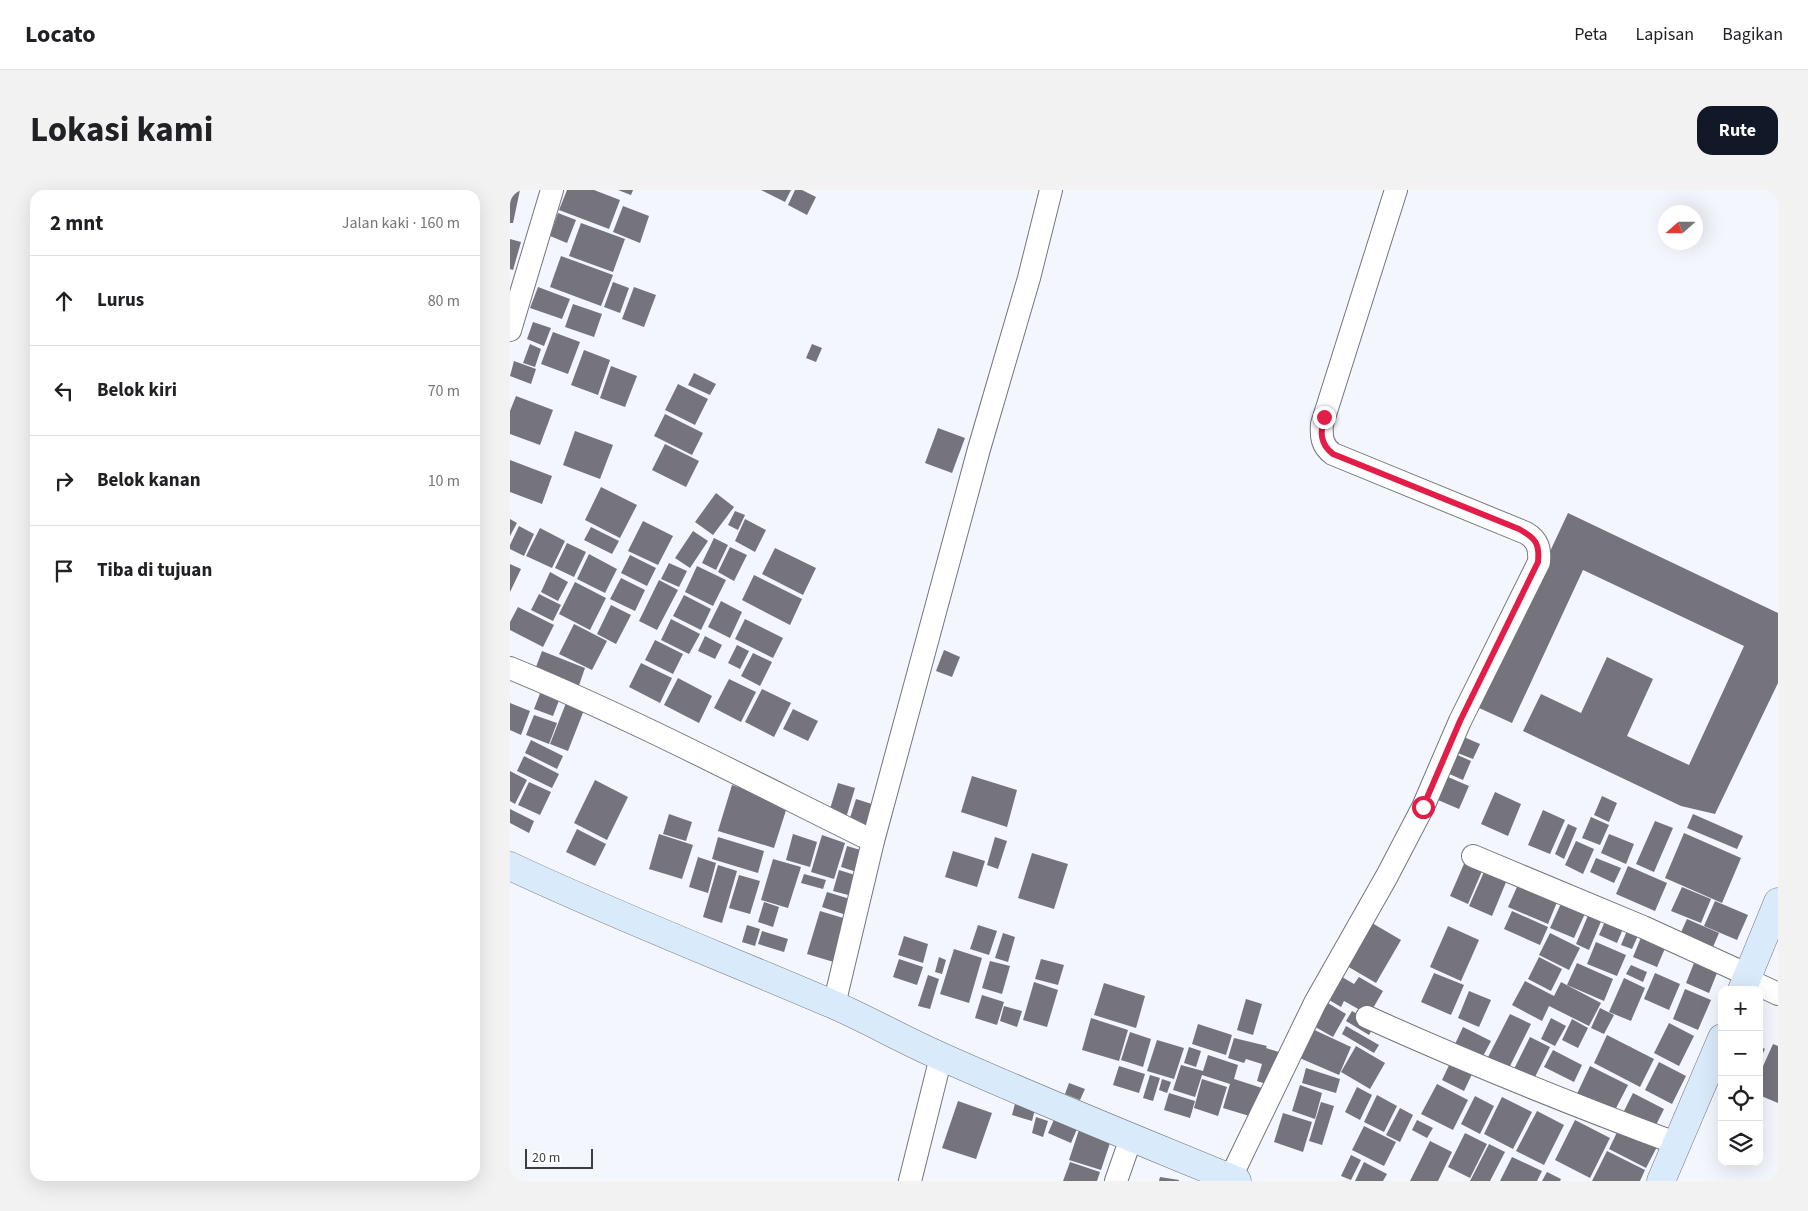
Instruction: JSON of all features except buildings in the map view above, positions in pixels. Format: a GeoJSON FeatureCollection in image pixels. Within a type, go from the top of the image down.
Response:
{"type":"FeatureCollection","features":[{"type":"Feature","properties":{"kind":"street"},"geometry":{"type":"LineString","coordinates":[[510,330],[552,190]]}},
{"type":"Feature","properties":{"kind":"street"},"geometry":{"type":"LineString","coordinates":[[834,1005],[873,841],[979,449],[1029,278],[1051,190]]}},
{"type":"Feature","properties":{"kind":"street"},"geometry":{"type":"LineString","coordinates":[[510,866],[641,925],[834,1005],[941,1057],[1232,1180],[1315,1003],[1387,876],[1423,807],[1460,721],[1538,562],[1538,547],[1532,537],[1526,533],[1333,454],[1323,444],[1324,417],[1396,190]]}},
{"type":"Feature","properties":{"kind":"street"},"geometry":{"type":"LineString","coordinates":[[510,668],[670,740],[873,841]]}},
{"type":"Feature","properties":{"kind":"street"},"geometry":{"type":"LineString","coordinates":[[1473,856],[1616,915],[1745,981],[1778,994]]}},
{"type":"Feature","properties":{"kind":"street"},"geometry":{"type":"LineString","coordinates":[[1745,981],[1778,902]]}},
{"type":"Feature","properties":{"kind":"street"},"geometry":{"type":"LineString","coordinates":[[1367,1017],[1463,1060],[1678,1144]]}},
{"type":"Feature","properties":{"kind":"street"},"geometry":{"type":"LineString","coordinates":[[1661,1181],[1718,1048]]}},
{"type":"Feature","properties":{"kind":"street"},"geometry":{"type":"LineString","coordinates":[[910,1181],[941,1057]]}},
{"type":"Feature","properties":{"kind":"street"},"geometry":{"type":"LineString","coordinates":[[1116,1181],[1131,1138]]}},
{"type":"Feature","properties":{"kind":"route"},"geometry":{"type":"LineString","coordinates":[[1324,417],[1322,424],[1323,444],[1333,454],[1519,529],[1532,537],[1538,547],[1538,562],[1460,721],[1423,807]]}}]}
